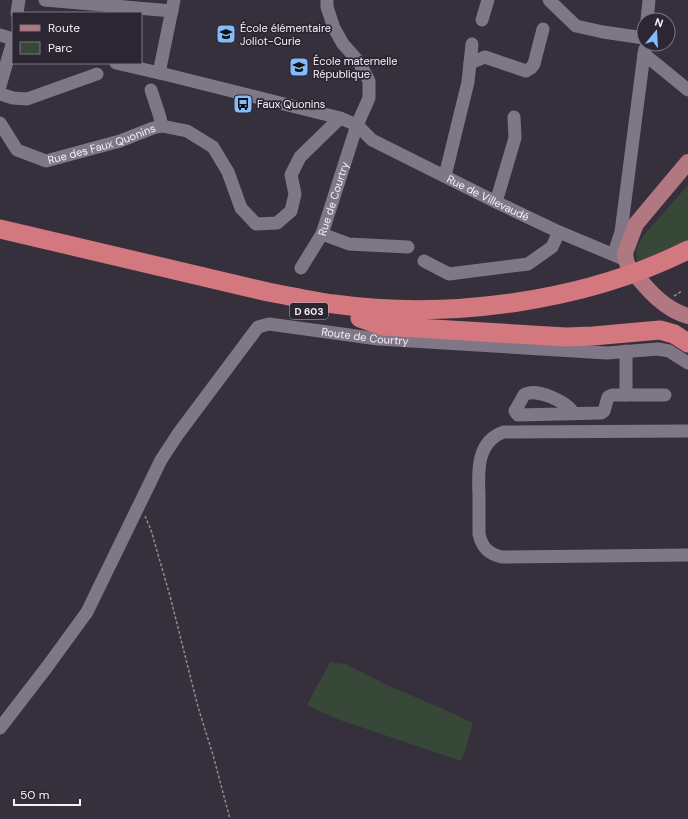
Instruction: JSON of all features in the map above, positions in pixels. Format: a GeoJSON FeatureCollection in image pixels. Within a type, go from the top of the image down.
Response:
{"type":"FeatureCollection","features":[{"type":"Feature","properties":{"kind":"highway","name":"D 603"},"geometry":{"type":"LineString","coordinates":[[0,229],[268,292],[316,301],[359,306],[422,310],[481,306],[550,296],[620,283]]}},
{"type":"Feature","properties":{"kind":"highway","name":"D 603"},"geometry":{"type":"LineString","coordinates":[[0,241],[265,303],[305,311],[360,318],[423,320],[482,317],[522,312],[567,304],[657,270],[688,264]]}},
{"type":"Feature","properties":{"kind":"highway","name":"D 603"},"geometry":{"type":"LineString","coordinates":[[657,270],[688,250]]}},
{"type":"Feature","properties":{"kind":"highway"},"geometry":{"type":"LineString","coordinates":[[360,318],[383,326],[566,337],[660,330],[674,334],[688,343]]}},
{"type":"Feature","properties":{"kind":"main road"},"geometry":{"type":"LineString","coordinates":[[688,162],[636,224],[623,250],[628,266],[656,298],[674,310],[688,316]]}},
{"type":"Feature","properties":{"kind":"main road"},"geometry":{"type":"LineString","coordinates":[[623,250],[644,230],[688,179]]}},
{"type":"Feature","properties":{"kind":"main road"},"geometry":{"type":"LineString","coordinates":[[656,298],[661,310],[666,315],[688,326]]}},
{"type":"Feature","properties":{"kind":"street"},"geometry":{"type":"LineString","coordinates":[[17,12],[19,0]]}},
{"type":"Feature","properties":{"kind":"street"},"geometry":{"type":"LineString","coordinates":[[45,0],[173,6],[159,72]]}},
{"type":"Feature","properties":{"kind":"street","name":"Rue de Courtry"},"geometry":{"type":"LineString","coordinates":[[301,268],[322,234],[357,125],[369,98],[369,81],[359,62],[343,44],[334,28],[327,7],[327,0]]}},
{"type":"Feature","properties":{"kind":"street"},"geometry":{"type":"LineString","coordinates":[[482,20],[488,0]]}},
{"type":"Feature","properties":{"kind":"street"},"geometry":{"type":"LineString","coordinates":[[549,0],[576,26],[636,37]]}},
{"type":"Feature","properties":{"kind":"street"},"geometry":{"type":"LineString","coordinates":[[648,12],[649,0]]}},
{"type":"Feature","properties":{"kind":"street"},"geometry":{"type":"LineString","coordinates":[[470,63],[485,57],[526,71],[534,64],[543,29]]}},
{"type":"Feature","properties":{"kind":"street"},"geometry":{"type":"LineString","coordinates":[[0,35],[12,40]]}},
{"type":"Feature","properties":{"kind":"street"},"geometry":{"type":"LineString","coordinates":[[0,86],[12,44]]}},
{"type":"Feature","properties":{"kind":"street"},"geometry":{"type":"LineString","coordinates":[[445,176],[468,82],[472,44]]}},
{"type":"Feature","properties":{"kind":"street"},"geometry":{"type":"LineString","coordinates":[[623,250],[621,232],[645,52]]}},
{"type":"Feature","properties":{"kind":"street"},"geometry":{"type":"LineString","coordinates":[[648,52],[688,90]]}},
{"type":"Feature","properties":{"kind":"street"},"geometry":{"type":"LineString","coordinates":[[121,64],[159,72],[340,118],[357,125]]}},
{"type":"Feature","properties":{"kind":"street"},"geometry":{"type":"LineString","coordinates":[[0,94],[13,98],[26,99],[97,74]]}},
{"type":"Feature","properties":{"kind":"street"},"geometry":{"type":"LineString","coordinates":[[152,90],[162,126]]}},
{"type":"Feature","properties":{"kind":"street"},"geometry":{"type":"LineString","coordinates":[[496,202],[515,138],[514,117]]}},
{"type":"Feature","properties":{"kind":"street","name":"Rue des Faux Quonins"},"geometry":{"type":"LineString","coordinates":[[0,123],[17,150],[46,161],[120,141],[162,126],[187,131],[213,147],[228,172],[241,208],[256,224],[277,223],[291,211],[295,194],[292,175],[300,157],[340,118]]}},
{"type":"Feature","properties":{"kind":"street","name":"Rue de Villevaudé"},"geometry":{"type":"LineString","coordinates":[[357,125],[372,140],[559,232],[623,250]]}},
{"type":"Feature","properties":{"kind":"street"},"geometry":{"type":"LineString","coordinates":[[424,261],[449,274],[528,264],[552,247],[559,232]]}},
{"type":"Feature","properties":{"kind":"street"},"geometry":{"type":"LineString","coordinates":[[322,234],[349,244],[408,247]]}},
{"type":"Feature","properties":{"kind":"street","name":"Route de Courtry"},"geometry":{"type":"LineString","coordinates":[[138,509],[161,460],[178,434],[258,326],[263,325],[311,330],[378,340],[608,353],[658,349],[669,352],[688,363]]}},
{"type":"Feature","properties":{"kind":"street"},"geometry":{"type":"LineString","coordinates":[[626,351],[626,395]]}},
{"type":"Feature","properties":{"kind":"street"},"geometry":{"type":"LineString","coordinates":[[574,414],[601,413],[604,411],[608,397],[626,395],[665,395]]}},
{"type":"Feature","properties":{"kind":"street"},"geometry":{"type":"LineString","coordinates":[[688,430],[504,432],[494,436],[486,445],[481,457],[478,472],[480,539],[486,550],[495,556],[688,555]]}},
{"type":"Feature","properties":{"kind":"street"},"geometry":{"type":"LineString","coordinates":[[0,728],[87,612],[138,509]]}},
{"type":"Feature","properties":{"kind":"path"},"geometry":{"type":"LineString","coordinates":[[138,509],[146,517],[151,530],[230,819]]}},
{"type":"Feature","properties":{"kind":"green space"},"geometry":{"type":"Polygon","coordinates":[[[688,185],[688,242],[637,262],[636,249],[644,235],[688,185]]]}},
{"type":"Feature","properties":{"kind":"green space"},"geometry":{"type":"Polygon","coordinates":[[[330,662],[345,664],[387,685],[473,723],[461,761],[337,719],[307,705],[330,662]]]}},
{"type":"Feature","properties":{"kind":"place","name":"École élémentaire Joliot-Curie"},"geometry":{"type":"Point","coordinates":[226,34]}},
{"type":"Feature","properties":{"kind":"place","name":"École maternelle République"},"geometry":{"type":"Point","coordinates":[299,67]}},
{"type":"Feature","properties":{"kind":"place","name":"Faux Quonins"},"geometry":{"type":"Point","coordinates":[243,104]}}]}
